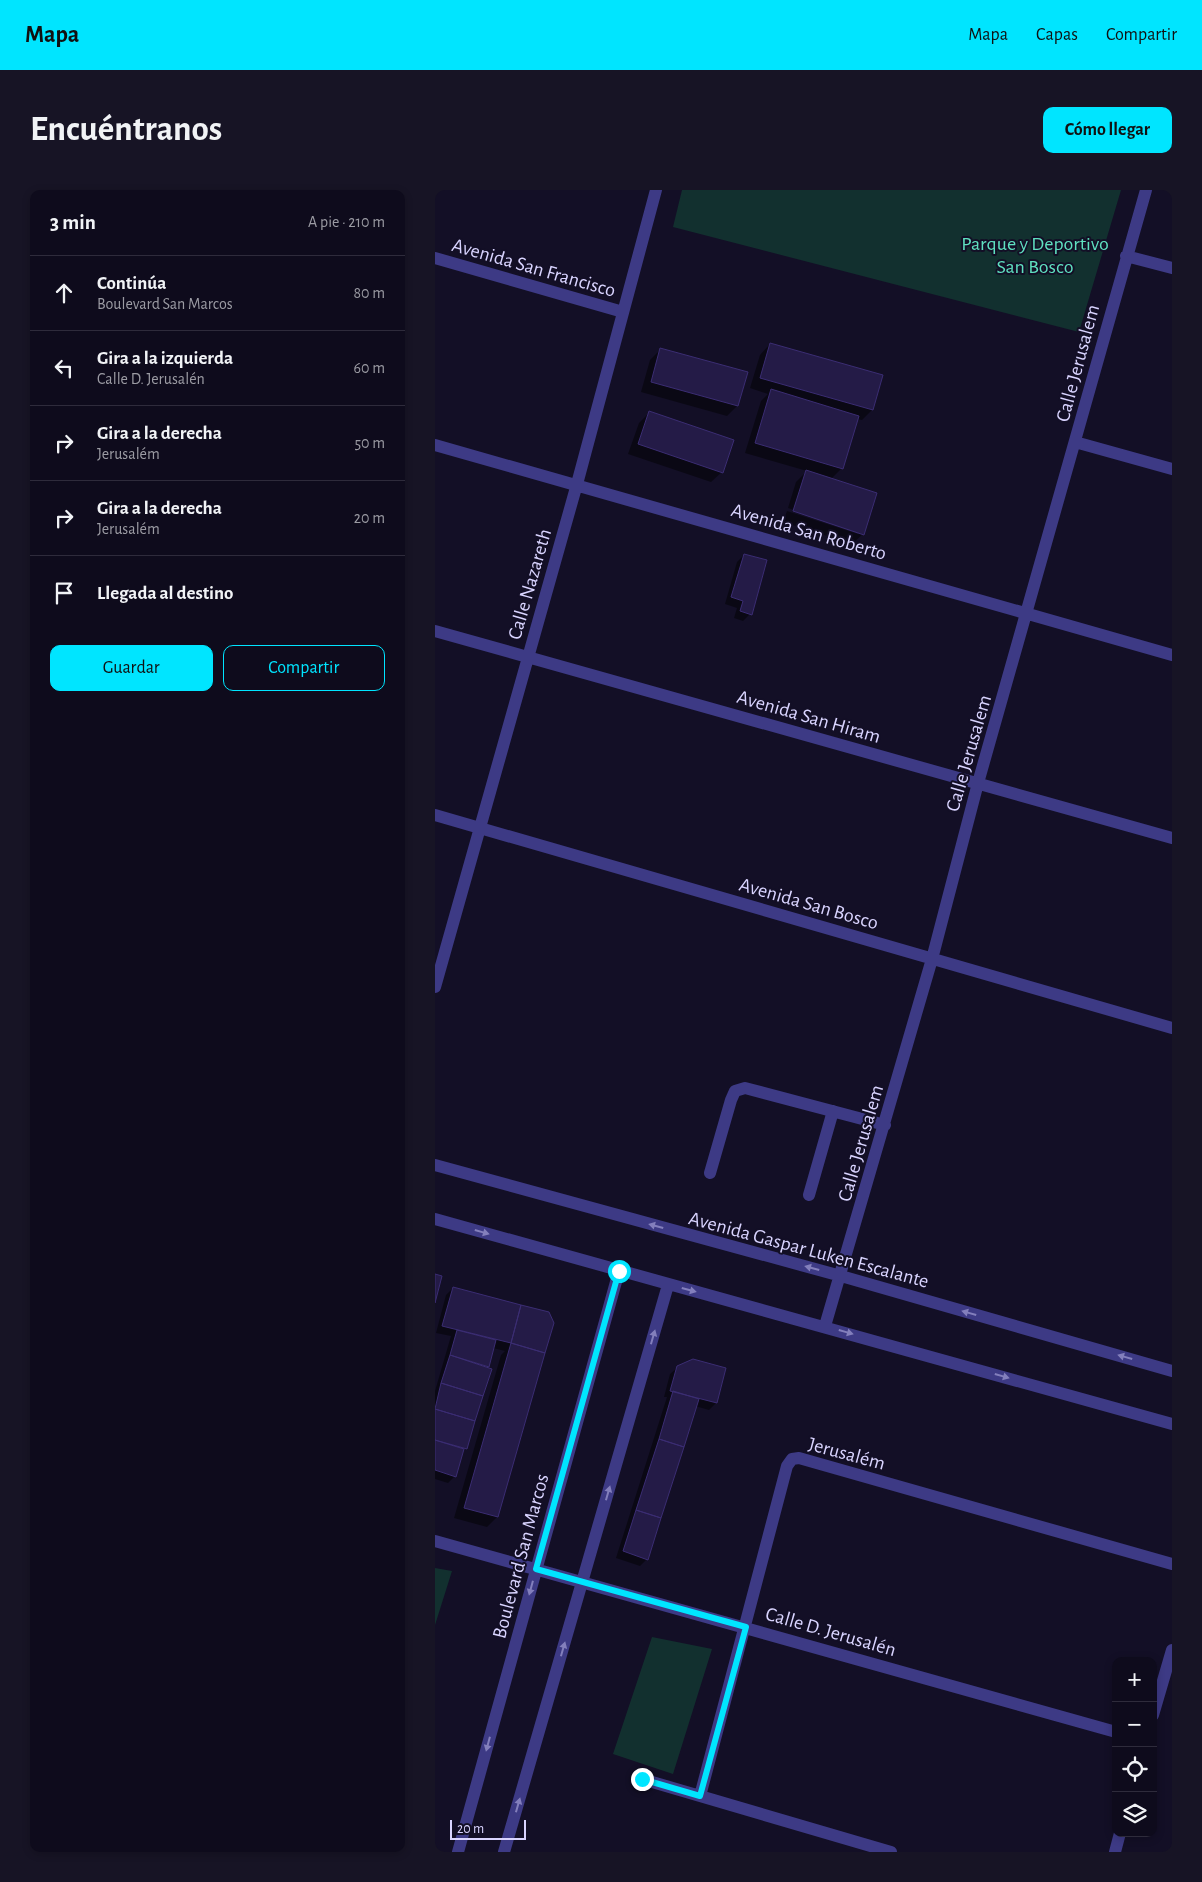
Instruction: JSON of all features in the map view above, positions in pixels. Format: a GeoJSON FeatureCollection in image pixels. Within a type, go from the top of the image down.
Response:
{"type":"FeatureCollection","features":[{"type":"Feature","properties":{"kind":"street","name":"Calle Nazareth"},"geometry":{"type":"LineString","coordinates":[[435,987],[577,484],[656,190]]}},
{"type":"Feature","properties":{"kind":"street","name":"Calle Jerusalem"},"geometry":{"type":"LineString","coordinates":[[825,1326],[932,959],[978,783],[1028,613],[1146,190]]}},
{"type":"Feature","properties":{"kind":"street"},"geometry":{"type":"LineString","coordinates":[[1127,256],[1172,268]]}},
{"type":"Feature","properties":{"kind":"street","name":"Avenida San Francisco"},"geometry":{"type":"LineString","coordinates":[[435,258],[623,312]]}},
{"type":"Feature","properties":{"kind":"street"},"geometry":{"type":"LineString","coordinates":[[1075,442],[1172,469]]}},
{"type":"Feature","properties":{"kind":"street","name":"Avenida San Roberto"},"geometry":{"type":"LineString","coordinates":[[435,445],[1172,655]]}},
{"type":"Feature","properties":{"kind":"street","name":"Avenida San Hiram"},"geometry":{"type":"LineString","coordinates":[[435,631],[1172,838]]}},
{"type":"Feature","properties":{"kind":"street","name":"Avenida San Bosco"},"geometry":{"type":"LineString","coordinates":[[435,815],[1172,1028]]}},
{"type":"Feature","properties":{"kind":"street"},"geometry":{"type":"LineString","coordinates":[[709,1173],[735,1091],[745,1088],[885,1125]]}},
{"type":"Feature","properties":{"kind":"street"},"geometry":{"type":"LineString","coordinates":[[809,1195],[833,1111]]}},
{"type":"Feature","properties":{"kind":"street","name":"Avenida Gaspar Luken Escalante"},"geometry":{"type":"LineString","coordinates":[[435,1165],[841,1276],[1172,1371]]}},
{"type":"Feature","properties":{"kind":"street"},"geometry":{"type":"LineString","coordinates":[[435,1219],[1172,1424]]}},
{"type":"Feature","properties":{"kind":"street","name":"Boulevard San Marcos"},"geometry":{"type":"LineString","coordinates":[[458,1852],[619,1271]]}},
{"type":"Feature","properties":{"kind":"street"},"geometry":{"type":"LineString","coordinates":[[504,1852],[668,1285]]}},
{"type":"Feature","properties":{"kind":"street","name":"Jerusalém"},"geometry":{"type":"LineString","coordinates":[[700,1796],[787,1466],[792,1460],[799,1458],[1172,1564]]}},
{"type":"Feature","properties":{"kind":"street","name":"Calle D. Jerusalén"},"geometry":{"type":"LineString","coordinates":[[435,1541],[1112,1731]]}},
{"type":"Feature","properties":{"kind":"street"},"geometry":{"type":"LineString","coordinates":[[1157,1702],[1172,1650]]}},
{"type":"Feature","properties":{"kind":"street"},"geometry":{"type":"LineString","coordinates":[[642,1779],[891,1852]]}},
{"type":"Feature","properties":{"kind":"street"},"geometry":{"type":"LineString","coordinates":[[1115,1852],[1119,1837]]}},
{"type":"Feature","properties":{"kind":"green space","name":"Parque y Deportivo San Bosco"},"geometry":{"type":"Polygon","coordinates":[[[682,190],[1121,190],[1079,332],[673,227],[682,190]]]}},
{"type":"Feature","properties":{"kind":"green space"},"geometry":{"type":"Polygon","coordinates":[[[435,1568],[452,1571],[435,1625],[435,1568]]]}},
{"type":"Feature","properties":{"kind":"green space"},"geometry":{"type":"Polygon","coordinates":[[[652,1637],[712,1649],[673,1774],[613,1754],[652,1637]]]}},
{"type":"Feature","properties":{"kind":"building"},"geometry":{"type":"Polygon","coordinates":[[[770,343],[883,375],[873,410],[760,378],[770,343]]]}},
{"type":"Feature","properties":{"kind":"building"},"geometry":{"type":"Polygon","coordinates":[[[660,348],[748,372],[738,406],[651,382],[660,348]]]}},
{"type":"Feature","properties":{"kind":"building"},"geometry":{"type":"Polygon","coordinates":[[[771,389],[859,416],[843,469],[755,443],[771,389]]]}},
{"type":"Feature","properties":{"kind":"building"},"geometry":{"type":"Polygon","coordinates":[[[649,411],[734,440],[723,473],[638,444],[649,411]]]}},
{"type":"Feature","properties":{"kind":"building"},"geometry":{"type":"Polygon","coordinates":[[[806,470],[877,493],[864,535],[793,511],[806,470]]]}},
{"type":"Feature","properties":{"kind":"building"},"geometry":{"type":"Polygon","coordinates":[[[744,554],[767,560],[752,615],[740,611],[743,601],[731,597],[744,554]]]}},
{"type":"Feature","properties":{"kind":"building"},"geometry":{"type":"Polygon","coordinates":[[[435,1274],[442,1276],[435,1303],[435,1274]]]}},
{"type":"Feature","properties":{"kind":"building"},"geometry":{"type":"Polygon","coordinates":[[[453,1287],[521,1305],[511,1343],[442,1326],[453,1287]]]}},
{"type":"Feature","properties":{"kind":"building"},"geometry":{"type":"Polygon","coordinates":[[[521,1305],[549,1312],[554,1323],[545,1353],[511,1343],[521,1305]]]}},
{"type":"Feature","properties":{"kind":"building"},"geometry":{"type":"Polygon","coordinates":[[[457,1330],[496,1340],[489,1367],[450,1355],[457,1330]]]}},
{"type":"Feature","properties":{"kind":"building"},"geometry":{"type":"Polygon","coordinates":[[[511,1343],[545,1353],[498,1517],[464,1508],[511,1343]]]}},
{"type":"Feature","properties":{"kind":"building"},"geometry":{"type":"Polygon","coordinates":[[[450,1355],[492,1369],[483,1396],[441,1383],[450,1355]]]}},
{"type":"Feature","properties":{"kind":"building"},"geometry":{"type":"Polygon","coordinates":[[[693,1359],[726,1368],[717,1403],[670,1391],[677,1366],[693,1359]]]}},
{"type":"Feature","properties":{"kind":"building"},"geometry":{"type":"Polygon","coordinates":[[[441,1383],[483,1396],[475,1421],[435,1409],[441,1383]]]}},
{"type":"Feature","properties":{"kind":"building"},"geometry":{"type":"Polygon","coordinates":[[[673,1391],[699,1399],[684,1447],[659,1439],[673,1391]]]}},
{"type":"Feature","properties":{"kind":"building"},"geometry":{"type":"Polygon","coordinates":[[[435,1409],[475,1421],[467,1449],[435,1440],[435,1409]]]}},
{"type":"Feature","properties":{"kind":"building"},"geometry":{"type":"Polygon","coordinates":[[[659,1439],[684,1447],[661,1518],[636,1510],[659,1439]]]}},
{"type":"Feature","properties":{"kind":"building"},"geometry":{"type":"Polygon","coordinates":[[[435,1440],[464,1449],[456,1477],[435,1470],[435,1440]]]}},
{"type":"Feature","properties":{"kind":"building"},"geometry":{"type":"Polygon","coordinates":[[[636,1510],[661,1518],[648,1560],[623,1551],[636,1510]]]}},
{"type":"Feature","properties":{"kind":"route"},"geometry":{"type":"LineString","coordinates":[[619,1271],[536,1569],[746,1627],[700,1796],[642,1779]]}}]}
